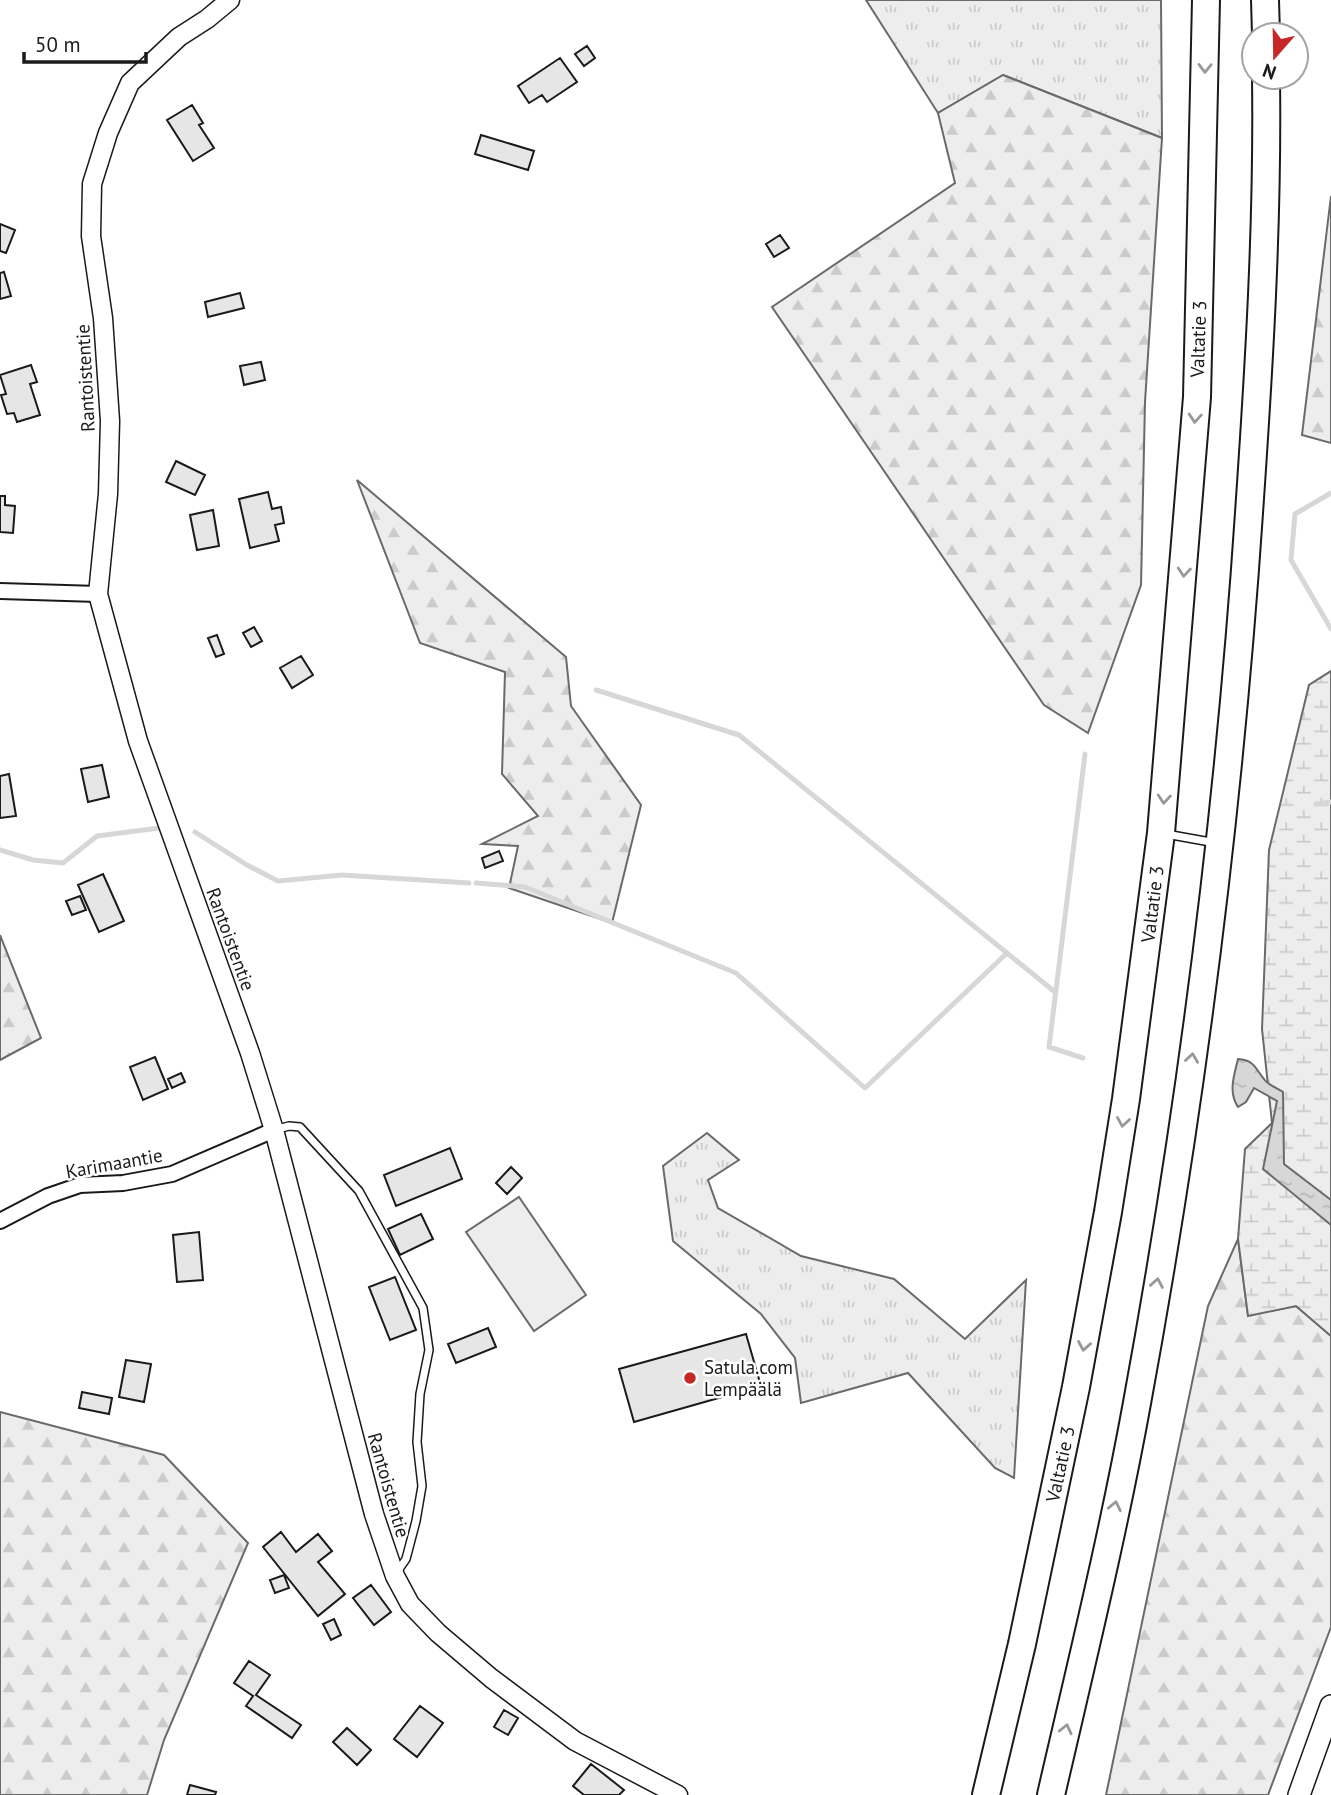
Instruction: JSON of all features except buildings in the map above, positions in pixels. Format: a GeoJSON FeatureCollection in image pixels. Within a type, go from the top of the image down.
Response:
{"type":"FeatureCollection","features":[{"type":"Feature","properties":{"kind":"highway","name":"Valtatie 3"},"geometry":{"type":"LineString","coordinates":[[986,1795],[1022,1644],[1104,1239],[1126,1099],[1161,833],[1197,397],[1206,0]]}},
{"type":"Feature","properties":{"kind":"highway"},"geometry":{"type":"LineString","coordinates":[[1265,0],[1266,21]]}},
{"type":"Feature","properties":{"kind":"highway"},"geometry":{"type":"LineString","coordinates":[[1051,1795],[1136,1407],[1185,1114],[1220,844],[1241,641],[1256,411],[1267,169],[1266,91]]}},
{"type":"Feature","properties":{"kind":"main road"},"geometry":{"type":"LineString","coordinates":[[1299,1795],[1331,1706]]}},
{"type":"Feature","properties":{"kind":"street","name":"Rantoistentie"},"geometry":{"type":"LineString","coordinates":[[230,0],[179,37],[131,83],[108,133],[92,184],[91,236],[103,318],[110,421],[108,494],[98,594],[138,741],[250,1053],[274,1130],[374,1514],[395,1576],[410,1604],[438,1633],[491,1678],[575,1741],[678,1795]]}},
{"type":"Feature","properties":{"kind":"street"},"geometry":{"type":"LineString","coordinates":[[0,591],[98,594]]}},
{"type":"Feature","properties":{"kind":"street","name":"Karimaantie"},"geometry":{"type":"LineString","coordinates":[[0,1221],[48,1196],[80,1185],[123,1183],[172,1174],[274,1130]]}},
{"type":"Feature","properties":{"kind":"lane"},"geometry":{"type":"LineString","coordinates":[[1161,833],[1220,844]]}},
{"type":"Feature","properties":{"kind":"lane"},"geometry":{"type":"LineString","coordinates":[[274,1130],[289,1126],[300,1127],[359,1191],[423,1308],[429,1350],[420,1394],[417,1442],[422,1486],[406,1559],[395,1576]]}},
{"type":"Feature","properties":{"kind":"green space"},"geometry":{"type":"Polygon","coordinates":[[[866,0],[1161,0],[1162,138],[1003,75],[938,113],[866,0]]]}},
{"type":"Feature","properties":{"kind":"green space"},"geometry":{"type":"Polygon","coordinates":[[[1003,75],[1162,138],[1145,402],[1141,585],[1088,733],[1044,705],[772,307],[955,183],[938,113],[1003,75]]]}},
{"type":"Feature","properties":{"kind":"green space"},"geometry":{"type":"Polygon","coordinates":[[[1331,196],[1331,443],[1302,435],[1331,196]]]}},
{"type":"Feature","properties":{"kind":"green space"},"geometry":{"type":"Polygon","coordinates":[[[357,480],[566,657],[571,706],[641,805],[612,923],[509,888],[518,846],[482,844],[538,816],[502,774],[505,672],[420,643],[357,480]]]}},
{"type":"Feature","properties":{"kind":"green space"},"geometry":{"type":"Polygon","coordinates":[[[1331,671],[1331,1336],[1296,1306],[1248,1316],[1238,1239],[1245,1149],[1272,1123],[1262,1029],[1269,850],[1309,685],[1331,671]]]}},
{"type":"Feature","properties":{"kind":"green space"},"geometry":{"type":"Polygon","coordinates":[[[0,935],[41,1038],[0,1060],[0,935]]]}},
{"type":"Feature","properties":{"kind":"green space"},"geometry":{"type":"Polygon","coordinates":[[[707,1133],[739,1160],[708,1180],[718,1208],[801,1256],[894,1279],[965,1339],[1026,1280],[1014,1478],[995,1468],[908,1373],[801,1403],[795,1358],[761,1314],[673,1241],[663,1166],[707,1133]]]}},
{"type":"Feature","properties":{"kind":"green space"},"geometry":{"type":"Polygon","coordinates":[[[519,1197],[586,1295],[534,1331],[466,1232],[519,1197]]]}},
{"type":"Feature","properties":{"kind":"green space"},"geometry":{"type":"Polygon","coordinates":[[[1238,1239],[1248,1315],[1296,1306],[1331,1336],[1331,1627],[1268,1795],[1106,1795],[1208,1306],[1238,1239]]]}},
{"type":"Feature","properties":{"kind":"green space"},"geometry":{"type":"Polygon","coordinates":[[[0,1412],[164,1455],[248,1543],[164,1740],[147,1795],[0,1795],[0,1412]]]}},
{"type":"Feature","properties":{"kind":"water"},"geometry":{"type":"Polygon","coordinates":[[[1238,1059],[1251,1063],[1270,1085],[1283,1092],[1284,1164],[1331,1200],[1331,1225],[1263,1169],[1277,1101],[1254,1088],[1246,1102],[1238,1107],[1233,1090],[1238,1059]]]}},
{"type":"Feature","properties":{"kind":"waterway"},"geometry":{"type":"LineString","coordinates":[[1331,493],[1295,514],[1291,560],[1331,629]]}},
{"type":"Feature","properties":{"kind":"waterway"},"geometry":{"type":"LineString","coordinates":[[596,690],[739,735],[1055,992]]}},
{"type":"Feature","properties":{"kind":"waterway"},"geometry":{"type":"LineString","coordinates":[[1083,1058],[1049,1047],[1085,754]]}},
{"type":"Feature","properties":{"kind":"waterway"},"geometry":{"type":"LineString","coordinates":[[1316,804],[1331,802]]}},
{"type":"Feature","properties":{"kind":"waterway"},"geometry":{"type":"LineString","coordinates":[[0,850],[33,860],[63,863],[97,836],[167,827]]}},
{"type":"Feature","properties":{"kind":"waterway"},"geometry":{"type":"LineString","coordinates":[[195,832],[278,881],[342,875],[469,883]]}},
{"type":"Feature","properties":{"kind":"waterway"},"geometry":{"type":"LineString","coordinates":[[476,883],[525,887],[736,973],[865,1088],[1007,953]]}},
{"type":"Feature","properties":{"kind":"place","name":"Satula.com Lempäälä"},"geometry":{"type":"Point","coordinates":[690,1378]}}]}
